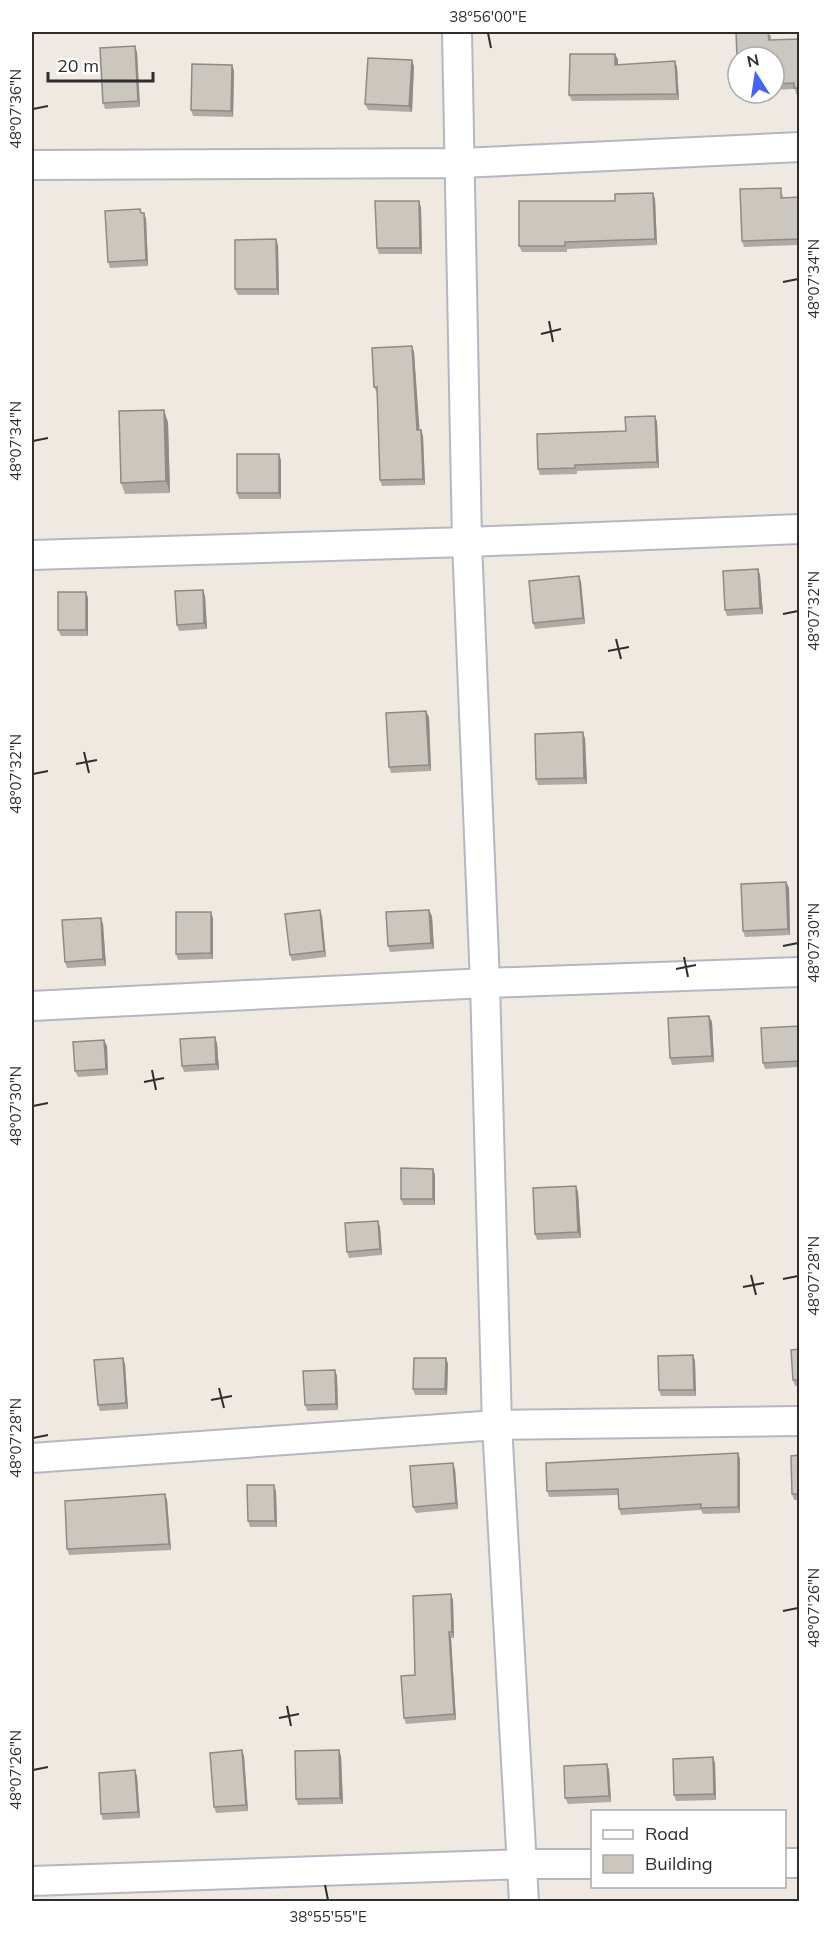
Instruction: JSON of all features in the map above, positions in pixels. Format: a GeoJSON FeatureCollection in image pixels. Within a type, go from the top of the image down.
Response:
{"type":"FeatureCollection","features":[{"type":"Feature","properties":{"kind":"street"},"geometry":{"type":"LineString","coordinates":[[457,32],[467,542],[485,983],[497,1425],[524,1902]]}},
{"type":"Feature","properties":{"kind":"street"},"geometry":{"type":"LineString","coordinates":[[32,165],[461,164],[800,147]]}},
{"type":"Feature","properties":{"kind":"street"},"geometry":{"type":"LineString","coordinates":[[32,555],[800,529]]}},
{"type":"Feature","properties":{"kind":"street"},"geometry":{"type":"LineString","coordinates":[[32,1006],[485,983],[800,972]]}},
{"type":"Feature","properties":{"kind":"street"},"geometry":{"type":"LineString","coordinates":[[32,1458],[497,1425],[800,1421]]}},
{"type":"Feature","properties":{"kind":"street"},"geometry":{"type":"LineString","coordinates":[[32,1881],[522,1864],[591,1864]]}},
{"type":"Feature","properties":{"kind":"building"},"geometry":{"type":"Polygon","coordinates":[[[736,32],[768,32],[769,40],[800,39],[800,88],[794,88],[794,83],[786,83],[786,45],[737,45],[736,32]]]}},
{"type":"Feature","properties":{"kind":"building"},"geometry":{"type":"Polygon","coordinates":[[[135,46],[138,101],[103,103],[100,48],[135,46]]]}},
{"type":"Feature","properties":{"kind":"building"},"geometry":{"type":"Polygon","coordinates":[[[570,54],[615,54],[615,65],[675,61],[677,94],[569,95],[570,54]]]}},
{"type":"Feature","properties":{"kind":"building"},"geometry":{"type":"Polygon","coordinates":[[[368,58],[412,60],[409,106],[365,104],[368,58]]]}},
{"type":"Feature","properties":{"kind":"building"},"geometry":{"type":"Polygon","coordinates":[[[192,64],[232,65],[231,111],[191,110],[192,64]]]}},
{"type":"Feature","properties":{"kind":"building"},"geometry":{"type":"Polygon","coordinates":[[[781,188],[781,198],[800,197],[800,248],[799,239],[742,241],[740,189],[781,188]]]}},
{"type":"Feature","properties":{"kind":"building"},"geometry":{"type":"Polygon","coordinates":[[[653,193],[655,239],[565,242],[565,246],[519,246],[519,201],[615,201],[615,194],[653,193]]]}},
{"type":"Feature","properties":{"kind":"building"},"geometry":{"type":"Polygon","coordinates":[[[375,201],[419,201],[420,248],[377,248],[375,201]]]}},
{"type":"Feature","properties":{"kind":"building"},"geometry":{"type":"Polygon","coordinates":[[[140,209],[141,213],[144,213],[146,260],[108,262],[105,211],[140,209]]]}},
{"type":"Feature","properties":{"kind":"building"},"geometry":{"type":"Polygon","coordinates":[[[276,239],[277,289],[235,289],[235,240],[276,239]]]}},
{"type":"Feature","properties":{"kind":"building"},"geometry":{"type":"Polygon","coordinates":[[[412,346],[417,430],[421,430],[423,479],[380,480],[377,387],[374,387],[372,348],[412,346]]]}},
{"type":"Feature","properties":{"kind":"building"},"geometry":{"type":"Polygon","coordinates":[[[164,410],[166,481],[121,483],[119,411],[164,410]]]}},
{"type":"Feature","properties":{"kind":"building"},"geometry":{"type":"Polygon","coordinates":[[[655,416],[657,462],[575,465],[575,468],[538,469],[537,434],[626,431],[625,417],[655,416]]]}},
{"type":"Feature","properties":{"kind":"building"},"geometry":{"type":"Polygon","coordinates":[[[237,454],[279,454],[279,493],[237,493],[237,454]]]}},
{"type":"Feature","properties":{"kind":"building"},"geometry":{"type":"Polygon","coordinates":[[[758,569],[760,608],[725,610],[723,571],[758,569]]]}},
{"type":"Feature","properties":{"kind":"building"},"geometry":{"type":"Polygon","coordinates":[[[579,576],[583,618],[533,623],[529,581],[579,576]]]}},
{"type":"Feature","properties":{"kind":"building"},"geometry":{"type":"Polygon","coordinates":[[[203,590],[204,623],[177,625],[175,591],[203,590]]]}},
{"type":"Feature","properties":{"kind":"building"},"geometry":{"type":"Polygon","coordinates":[[[58,592],[86,592],[86,630],[58,630],[58,592]]]}},
{"type":"Feature","properties":{"kind":"building"},"geometry":{"type":"Polygon","coordinates":[[[426,711],[429,765],[389,767],[386,713],[426,711]]]}},
{"type":"Feature","properties":{"kind":"building"},"geometry":{"type":"Polygon","coordinates":[[[583,732],[584,778],[536,779],[535,734],[583,732]]]}},
{"type":"Feature","properties":{"kind":"building"},"geometry":{"type":"Polygon","coordinates":[[[786,882],[788,929],[743,931],[741,884],[786,882]]]}},
{"type":"Feature","properties":{"kind":"building"},"geometry":{"type":"Polygon","coordinates":[[[320,910],[324,951],[290,955],[285,914],[320,910]]]}},
{"type":"Feature","properties":{"kind":"building"},"geometry":{"type":"Polygon","coordinates":[[[429,910],[431,943],[388,946],[386,912],[429,910]]]}},
{"type":"Feature","properties":{"kind":"building"},"geometry":{"type":"Polygon","coordinates":[[[176,912],[211,912],[211,953],[176,954],[176,912]]]}},
{"type":"Feature","properties":{"kind":"building"},"geometry":{"type":"Polygon","coordinates":[[[101,918],[103,959],[65,962],[62,920],[101,918]]]}},
{"type":"Feature","properties":{"kind":"building"},"geometry":{"type":"Polygon","coordinates":[[[709,1016],[712,1056],[670,1058],[668,1018],[709,1016]]]}},
{"type":"Feature","properties":{"kind":"building"},"geometry":{"type":"Polygon","coordinates":[[[800,1026],[800,1061],[763,1063],[761,1028],[800,1026]]]}},
{"type":"Feature","properties":{"kind":"building"},"geometry":{"type":"Polygon","coordinates":[[[215,1037],[216,1064],[182,1066],[180,1039],[215,1037]]]}},
{"type":"Feature","properties":{"kind":"building"},"geometry":{"type":"Polygon","coordinates":[[[104,1040],[106,1069],[75,1071],[73,1042],[104,1040]]]}},
{"type":"Feature","properties":{"kind":"building"},"geometry":{"type":"Polygon","coordinates":[[[401,1168],[433,1169],[433,1199],[401,1199],[401,1168]]]}},
{"type":"Feature","properties":{"kind":"building"},"geometry":{"type":"Polygon","coordinates":[[[576,1186],[578,1232],[535,1234],[533,1188],[576,1186]]]}},
{"type":"Feature","properties":{"kind":"building"},"geometry":{"type":"Polygon","coordinates":[[[378,1221],[380,1249],[347,1252],[345,1223],[378,1221]]]}},
{"type":"Feature","properties":{"kind":"building"},"geometry":{"type":"Polygon","coordinates":[[[800,1349],[800,1380],[793,1380],[791,1350],[800,1349]]]}},
{"type":"Feature","properties":{"kind":"building"},"geometry":{"type":"Polygon","coordinates":[[[693,1355],[694,1390],[659,1390],[658,1356],[693,1355]]]}},
{"type":"Feature","properties":{"kind":"building"},"geometry":{"type":"Polygon","coordinates":[[[123,1358],[126,1403],[98,1405],[94,1360],[123,1358]]]}},
{"type":"Feature","properties":{"kind":"building"},"geometry":{"type":"Polygon","coordinates":[[[414,1358],[446,1358],[445,1389],[413,1389],[414,1358]]]}},
{"type":"Feature","properties":{"kind":"building"},"geometry":{"type":"Polygon","coordinates":[[[335,1370],[336,1404],[305,1405],[303,1371],[335,1370]]]}},
{"type":"Feature","properties":{"kind":"building"},"geometry":{"type":"Polygon","coordinates":[[[738,1453],[738,1507],[701,1508],[701,1504],[619,1509],[618,1489],[547,1491],[546,1463],[738,1453]]]}},
{"type":"Feature","properties":{"kind":"building"},"geometry":{"type":"Polygon","coordinates":[[[800,1455],[800,1494],[792,1494],[791,1456],[800,1455]]]}},
{"type":"Feature","properties":{"kind":"building"},"geometry":{"type":"Polygon","coordinates":[[[453,1463],[456,1503],[413,1507],[410,1466],[453,1463]]]}},
{"type":"Feature","properties":{"kind":"building"},"geometry":{"type":"Polygon","coordinates":[[[247,1485],[274,1485],[275,1521],[248,1521],[247,1485]]]}},
{"type":"Feature","properties":{"kind":"building"},"geometry":{"type":"Polygon","coordinates":[[[165,1494],[169,1544],[67,1549],[65,1501],[165,1494]]]}},
{"type":"Feature","properties":{"kind":"building"},"geometry":{"type":"Polygon","coordinates":[[[451,1594],[452,1632],[449,1632],[454,1714],[404,1718],[401,1676],[415,1675],[413,1596],[451,1594]]]}},
{"type":"Feature","properties":{"kind":"building"},"geometry":{"type":"Polygon","coordinates":[[[242,1750],[246,1805],[214,1807],[210,1753],[242,1750]]]}},
{"type":"Feature","properties":{"kind":"building"},"geometry":{"type":"Polygon","coordinates":[[[339,1750],[340,1798],[296,1799],[295,1751],[339,1750]]]}},
{"type":"Feature","properties":{"kind":"building"},"geometry":{"type":"Polygon","coordinates":[[[713,1757],[714,1794],[674,1795],[673,1759],[713,1757]]]}},
{"type":"Feature","properties":{"kind":"building"},"geometry":{"type":"Polygon","coordinates":[[[607,1764],[609,1796],[565,1798],[564,1766],[607,1764]]]}},
{"type":"Feature","properties":{"kind":"building"},"geometry":{"type":"Polygon","coordinates":[[[135,1770],[138,1812],[101,1814],[99,1773],[135,1770]]]}}]}
